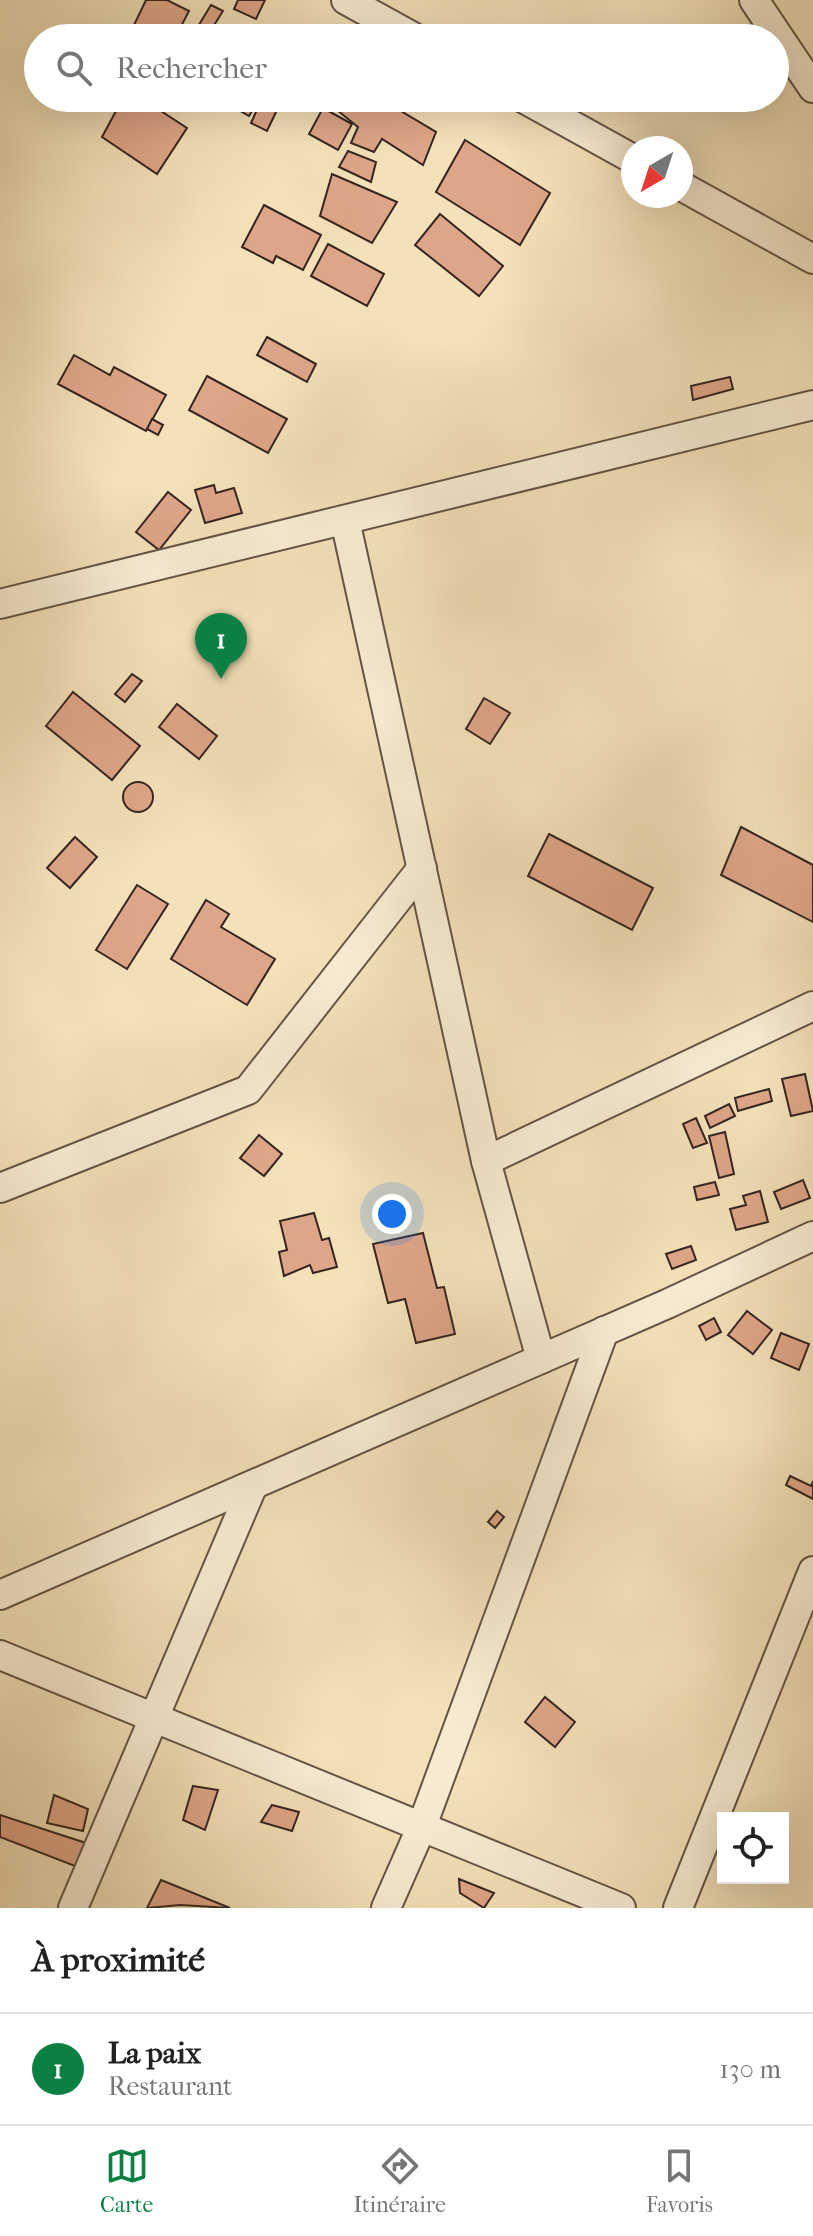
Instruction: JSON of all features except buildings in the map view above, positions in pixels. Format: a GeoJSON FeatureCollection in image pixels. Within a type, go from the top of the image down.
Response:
{"type":"FeatureCollection","features":[{"type":"Feature","properties":{"kind":"street"},"geometry":{"type":"LineString","coordinates":[[346,0],[390,24]]}},
{"type":"Feature","properties":{"kind":"street"},"geometry":{"type":"LineString","coordinates":[[754,0],[770,24]]}},
{"type":"Feature","properties":{"kind":"street"},"geometry":{"type":"LineString","coordinates":[[789,52],[813,88]]}},
{"type":"Feature","properties":{"kind":"street"},"geometry":{"type":"LineString","coordinates":[[548,112],[621,152]]}},
{"type":"Feature","properties":{"kind":"street"},"geometry":{"type":"LineString","coordinates":[[693,193],[813,259]]}},
{"type":"Feature","properties":{"kind":"street"},"geometry":{"type":"LineString","coordinates":[[0,604],[813,405]]}},
{"type":"Feature","properties":{"kind":"street"},"geometry":{"type":"LineString","coordinates":[[345,520],[486,1161],[541,1359]]}},
{"type":"Feature","properties":{"kind":"street"},"geometry":{"type":"LineString","coordinates":[[0,1188],[248,1090],[422,868]]}},
{"type":"Feature","properties":{"kind":"street"},"geometry":{"type":"LineString","coordinates":[[486,1161],[813,1006]]}},
{"type":"Feature","properties":{"kind":"street"},"geometry":{"type":"LineString","coordinates":[[0,1595],[541,1359],[813,1236]]}},
{"type":"Feature","properties":{"kind":"street"},"geometry":{"type":"LineString","coordinates":[[386,1908],[422,1826],[604,1331]]}},
{"type":"Feature","properties":{"kind":"street"},"geometry":{"type":"LineString","coordinates":[[73,1908],[253,1485]]}},
{"type":"Feature","properties":{"kind":"street"},"geometry":{"type":"LineString","coordinates":[[678,1908],[813,1571]]}},
{"type":"Feature","properties":{"kind":"street"},"geometry":{"type":"LineString","coordinates":[[0,1655],[621,1908]]}},
{"type":"Feature","properties":{"kind":"place","name":"La paix"},"geometry":{"type":"Point","coordinates":[221,679]}}]}
